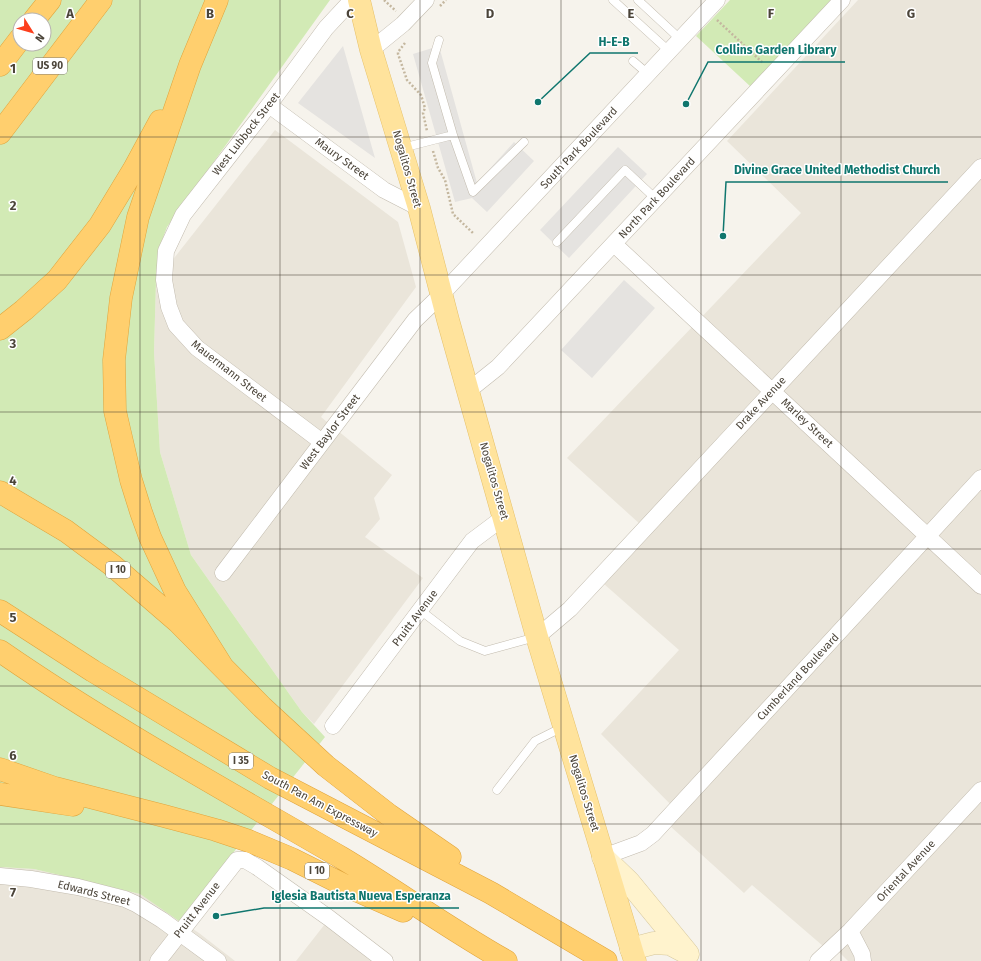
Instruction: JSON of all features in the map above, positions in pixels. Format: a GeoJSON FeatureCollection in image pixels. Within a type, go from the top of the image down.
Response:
{"type":"FeatureCollection","features":[{"type":"Feature","properties":{"kind":"highway"},"geometry":{"type":"LineString","coordinates":[[40,12],[50,0]]}},
{"type":"Feature","properties":{"kind":"highway","name":"US 90"},"geometry":{"type":"LineString","coordinates":[[0,132],[101,0]]}},
{"type":"Feature","properties":{"kind":"highway"},"geometry":{"type":"LineString","coordinates":[[217,0],[190,65],[138,217],[121,298],[114,360],[115,411],[131,480],[150,537],[175,591],[222,666]]}},
{"type":"Feature","properties":{"kind":"highway"},"geometry":{"type":"LineString","coordinates":[[0,65],[12,49]]}},
{"type":"Feature","properties":{"kind":"highway"},"geometry":{"type":"LineString","coordinates":[[0,329],[24,310],[57,280],[100,226],[134,168],[190,65]]}},
{"type":"Feature","properties":{"kind":"highway","name":"I 10"},"geometry":{"type":"LineString","coordinates":[[0,492],[66,531],[112,565],[178,622],[262,707],[326,766],[389,815],[465,867],[491,893]]}},
{"type":"Feature","properties":{"kind":"highway","name":"South Pan Am Expressway"},"geometry":{"type":"LineString","coordinates":[[0,612],[139,700],[270,778],[491,893],[606,961]]}},
{"type":"Feature","properties":{"kind":"highway"},"geometry":{"type":"LineString","coordinates":[[0,651],[142,743],[344,860],[466,938]]}},
{"type":"Feature","properties":{"kind":"highway"},"geometry":{"type":"LineString","coordinates":[[0,769],[55,788],[164,816]]}},
{"type":"Feature","properties":{"kind":"highway","name":"I 10"},"geometry":{"type":"LineString","coordinates":[[0,794],[61,804],[164,816],[216,830],[249,841],[292,859],[344,884],[466,938],[506,961]]}},
{"type":"Feature","properties":{"kind":"main road","name":"Nogalitos Street"},"geometry":{"type":"LineString","coordinates":[[359,0],[371,50],[419,208],[441,295],[537,637],[633,956]]}},
{"type":"Feature","properties":{"kind":"main road"},"geometry":{"type":"LineString","coordinates":[[603,857],[629,882],[693,957]]}},
{"type":"Feature","properties":{"kind":"main road"},"geometry":{"type":"LineString","coordinates":[[633,956],[654,944],[670,944],[693,957]]}},
{"type":"Feature","properties":{"kind":"street","name":"West Lubbock Street"},"geometry":{"type":"LineString","coordinates":[[164,280],[166,251],[183,215],[269,105],[326,28],[352,0]]}},
{"type":"Feature","properties":{"kind":"street"},"geometry":{"type":"LineString","coordinates":[[371,50],[404,24],[426,0]]}},
{"type":"Feature","properties":{"kind":"street","name":"South Park Boulevard"},"geometry":{"type":"LineString","coordinates":[[441,295],[717,0]]}},
{"type":"Feature","properties":{"kind":"street","name":"North Park Boulevard"},"geometry":{"type":"LineString","coordinates":[[468,391],[498,366],[842,0]]}},
{"type":"Feature","properties":{"kind":"street","name":"Maury Street"},"geometry":{"type":"LineString","coordinates":[[269,105],[384,190],[419,208]]}},
{"type":"Feature","properties":{"kind":"street","name":"Drake Avenue"},"geometry":{"type":"LineString","coordinates":[[537,637],[570,609],[981,166]]}},
{"type":"Feature","properties":{"kind":"street","name":"Marley Street"},"geometry":{"type":"LineString","coordinates":[[614,244],[981,586]]}},
{"type":"Feature","properties":{"kind":"street","name":"Mauermann Street"},"geometry":{"type":"LineString","coordinates":[[164,280],[169,307],[176,325],[197,348],[322,442]]}},
{"type":"Feature","properties":{"kind":"street","name":"West Baylor Street"},"geometry":{"type":"LineString","coordinates":[[223,573],[415,320],[441,295]]}},
{"type":"Feature","properties":{"kind":"street","name":"Cumberland Boulevard"},"geometry":{"type":"LineString","coordinates":[[603,857],[641,843],[653,834],[981,478]]}},
{"type":"Feature","properties":{"kind":"street","name":"Pruitt Avenue"},"geometry":{"type":"LineString","coordinates":[[333,726],[472,541],[504,517]]}},
{"type":"Feature","properties":{"kind":"street","name":"Oriental Avenue"},"geometry":{"type":"LineString","coordinates":[[824,958],[981,790]]}},
{"type":"Feature","properties":{"kind":"street","name":"Pruitt Avenue"},"geometry":{"type":"LineString","coordinates":[[158,961],[237,860],[245,860],[328,918],[385,961]]}},
{"type":"Feature","properties":{"kind":"street","name":"Edwards Street"},"geometry":{"type":"LineString","coordinates":[[0,876],[31,879],[78,887],[125,899],[136,904],[180,932],[218,961]]}},
{"type":"Feature","properties":{"kind":"street"},"geometry":{"type":"LineString","coordinates":[[850,931],[862,954],[863,961]]}},
{"type":"Feature","properties":{"kind":"lane"},"geometry":{"type":"LineString","coordinates":[[613,0],[669,51]]}},
{"type":"Feature","properties":{"kind":"lane"},"geometry":{"type":"LineString","coordinates":[[638,0],[680,40]]}},
{"type":"Feature","properties":{"kind":"lane"},"geometry":{"type":"LineString","coordinates":[[439,40],[432,63],[453,135],[473,192],[524,142]]}},
{"type":"Feature","properties":{"kind":"lane"},"geometry":{"type":"LineString","coordinates":[[633,61],[648,74]]}},
{"type":"Feature","properties":{"kind":"lane"},"geometry":{"type":"LineString","coordinates":[[401,148],[453,135]]}},
{"type":"Feature","properties":{"kind":"lane"},"geometry":{"type":"LineString","coordinates":[[557,242],[625,170],[656,199]]}},
{"type":"Feature","properties":{"kind":"lane"},"geometry":{"type":"LineString","coordinates":[[420,610],[460,641],[485,651],[537,637]]}},
{"type":"Feature","properties":{"kind":"lane"},"geometry":{"type":"LineString","coordinates":[[497,790],[535,741],[564,727]]}},
{"type":"Feature","properties":{"kind":"path"},"geometry":{"type":"LineString","coordinates":[[384,0],[399,14]]}},
{"type":"Feature","properties":{"kind":"path"},"geometry":{"type":"LineString","coordinates":[[716,18],[768,67]]}},
{"type":"Feature","properties":{"kind":"path"},"geometry":{"type":"LineString","coordinates":[[405,41],[406,43],[398,54],[407,80],[421,95],[425,108],[423,113],[425,127]]}},
{"type":"Feature","properties":{"kind":"path"},"geometry":{"type":"LineString","coordinates":[[434,154],[438,168],[445,180],[453,214],[474,234]]}},
{"type":"Feature","properties":{"kind":"shaded area"},"geometry":{"type":"Polygon","coordinates":[[[858,0],[981,0],[981,961],[848,961],[828,941],[823,946],[752,885],[744,893],[670,826],[680,814],[601,734],[679,650],[604,584],[651,534],[567,458],[801,213],[727,141],[858,0]]]}},
{"type":"Feature","properties":{"kind":"shaded area"},"geometry":{"type":"Polygon","coordinates":[[[343,46],[375,158],[298,103],[343,46]]]}},
{"type":"Feature","properties":{"kind":"shaded area"},"geometry":{"type":"Polygon","coordinates":[[[439,46],[477,183],[514,142],[534,161],[487,212],[472,198],[455,202],[413,54],[439,46]]]}},
{"type":"Feature","properties":{"kind":"shaded area"},"geometry":{"type":"Polygon","coordinates":[[[275,130],[398,222],[416,287],[321,417],[392,475],[374,498],[380,519],[365,537],[423,578],[314,724],[302,712],[191,555],[160,452],[154,352],[156,281],[275,130]]]}},
{"type":"Feature","properties":{"kind":"shaded area"},"geometry":{"type":"Polygon","coordinates":[[[618,147],[647,174],[569,258],[540,230],[618,147]]]}},
{"type":"Feature","properties":{"kind":"shaded area"},"geometry":{"type":"Polygon","coordinates":[[[624,280],[655,308],[592,378],[561,350],[624,280]]]}},
{"type":"Feature","properties":{"kind":"shaded area"},"geometry":{"type":"Polygon","coordinates":[[[0,867],[34,869],[140,894],[199,933],[235,961],[0,961],[0,867]]]}},
{"type":"Feature","properties":{"kind":"shaded area"},"geometry":{"type":"Polygon","coordinates":[[[325,924],[375,961],[296,961],[325,924]]]}},
{"type":"Feature","properties":{"kind":"green space"},"geometry":{"type":"Polygon","coordinates":[[[0,0],[330,0],[167,227],[160,246],[156,281],[154,352],[160,452],[191,555],[302,712],[325,737],[179,921],[140,894],[34,869],[0,867],[0,0]]]}},
{"type":"Feature","properties":{"kind":"green space"},"geometry":{"type":"Polygon","coordinates":[[[730,0],[832,0],[751,87],[696,36],[730,0]]]}},
{"type":"Feature","properties":{"kind":"place","name":"H-E-B"},"geometry":{"type":"Point","coordinates":[538,102]}},
{"type":"Feature","properties":{"kind":"place","name":"Collins Garden Library"},"geometry":{"type":"Point","coordinates":[686,104]}},
{"type":"Feature","properties":{"kind":"place","name":"Divine Grace United Methodist Church"},"geometry":{"type":"Point","coordinates":[723,236]}},
{"type":"Feature","properties":{"kind":"place","name":"Iglesia Bautista Nueva Esperanza"},"geometry":{"type":"Point","coordinates":[216,916]}}]}
